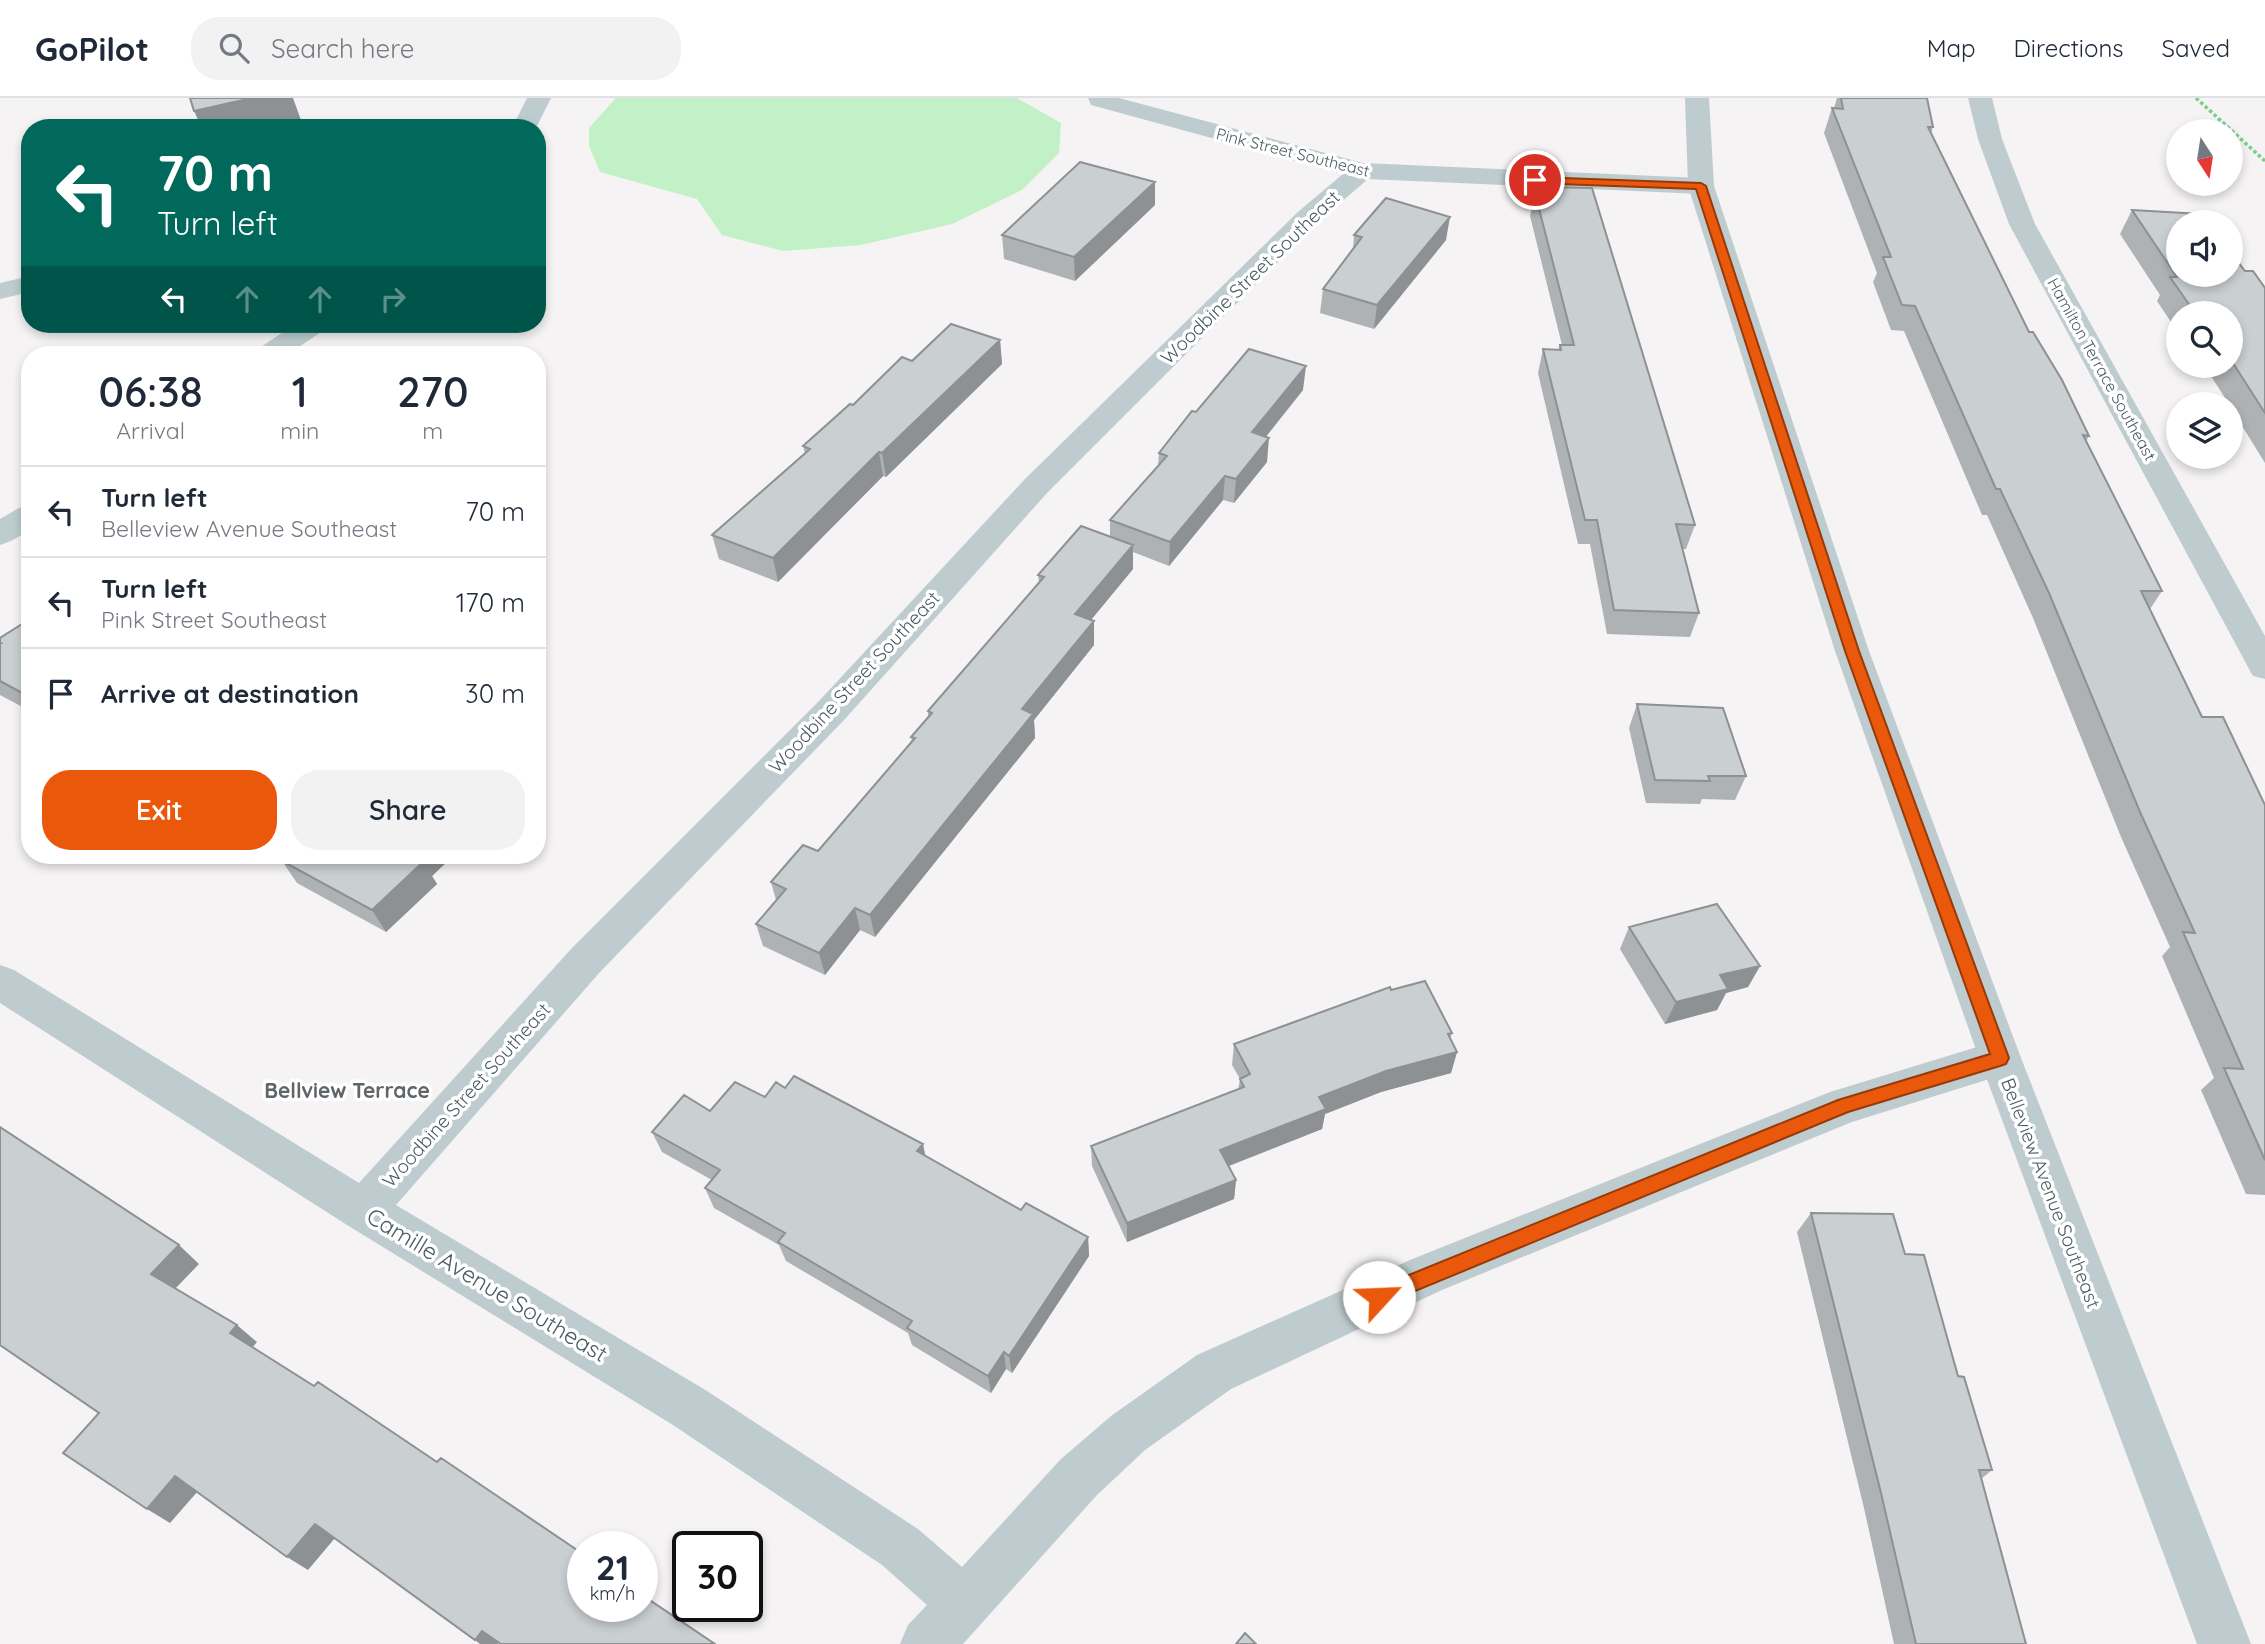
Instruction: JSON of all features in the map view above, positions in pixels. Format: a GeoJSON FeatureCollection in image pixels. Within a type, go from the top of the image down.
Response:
{"type":"FeatureCollection","features":[{"type":"Feature","properties":{"kind":"street","name":"Belleview Avenue Southeast"},"geometry":{"type":"LineString","coordinates":[[1697,98],[1701,186],[1852,651],[2000,1058],[2224,1644]]}},
{"type":"Feature","properties":{"kind":"street","name":"Hamilton Terrace Southeast"},"geometry":{"type":"LineString","coordinates":[[1980,98],[1990,139],[2022,224],[2265,667]]}},
{"type":"Feature","properties":{"kind":"street","name":"Pink Street Southeast"},"geometry":{"type":"LineString","coordinates":[[1099,100],[1362,171],[1701,186]]}},
{"type":"Feature","properties":{"kind":"street","name":"Woodbine Street Southeast"},"geometry":{"type":"LineString","coordinates":[[363,1210],[586,960],[832,710],[1036,486],[1308,217],[1362,171]]}},
{"type":"Feature","properties":{"kind":"street"},"geometry":{"type":"LineString","coordinates":[[0,291],[21,286]]}},
{"type":"Feature","properties":{"kind":"street"},"geometry":{"type":"LineString","coordinates":[[281,346],[301,333]]}},
{"type":"Feature","properties":{"kind":"street"},"geometry":{"type":"LineString","coordinates":[[0,534],[21,521]]}},
{"type":"Feature","properties":{"kind":"street","name":"Camille Avenue Southeast"},"geometry":{"type":"LineString","coordinates":[[0,982],[363,1210],[690,1408],[900,1547],[965,1603]]}},
{"type":"Feature","properties":{"kind":"street"},"geometry":{"type":"LineString","coordinates":[[927,1644],[1079,1477],[1128,1433],[1214,1372],[1426,1275],[1832,1110],[2000,1058]]}},
{"type":"Feature","properties":{"kind":"path"},"geometry":{"type":"LineString","coordinates":[[2196,98],[2265,161]]}},
{"type":"Feature","properties":{"kind":"green space"},"geometry":{"type":"Polygon","coordinates":[[[616,98],[1017,98],[1061,123],[1059,153],[1022,190],[952,224],[861,245],[783,251],[722,235],[697,199],[600,172],[589,146],[589,128],[616,98]]]}},
{"type":"Feature","properties":{"kind":"building"},"geometry":{"type":"Polygon","coordinates":[[[190,98],[252,98],[194,111],[190,98]]]}},
{"type":"Feature","properties":{"kind":"building"},"geometry":{"type":"Polygon","coordinates":[[[1841,98],[1927,98],[1933,127],[1928,127],[2029,332],[2033,332],[2062,380],[2089,436],[2083,435],[2162,591],[2141,591],[2202,717],[2223,717],[2265,805],[2265,1160],[2224,1068],[2243,1069],[2183,932],[2195,933],[2140,812],[2049,593],[2000,489],[1996,489],[1915,306],[1902,305],[1883,257],[1891,257],[1832,108],[1843,109],[1841,98]]]}},
{"type":"Feature","properties":{"kind":"building"},"geometry":{"type":"Polygon","coordinates":[[[1080,162],[1155,182],[1074,257],[1002,235],[1080,162]]]}},
{"type":"Feature","properties":{"kind":"building"},"geometry":{"type":"Polygon","coordinates":[[[1541,187],[1592,188],[1695,525],[1676,524],[1699,613],[1614,610],[1597,520],[1585,520],[1543,349],[1561,350],[1560,345],[1574,345],[1535,193],[1541,193],[1541,187]]]}},
{"type":"Feature","properties":{"kind":"building"},"geometry":{"type":"Polygon","coordinates":[[[1386,198],[1450,217],[1377,305],[1323,289],[1362,237],[1354,235],[1386,198]]]}},
{"type":"Feature","properties":{"kind":"building"},"geometry":{"type":"Polygon","coordinates":[[[2132,210],[2166,212],[2166,261],[2132,210]]]}},
{"type":"Feature","properties":{"kind":"building"},"geometry":{"type":"Polygon","coordinates":[[[2243,268],[2253,271],[2265,288],[2265,413],[2243,378],[2243,301],[2187,301],[2177,287],[2243,287],[2243,268]]]}},
{"type":"Feature","properties":{"kind":"building"},"geometry":{"type":"Polygon","coordinates":[[[951,324],[1000,340],[882,453],[879,452],[773,558],[712,535],[810,449],[803,446],[850,404],[853,405],[902,357],[912,361],[951,324]]]}},
{"type":"Feature","properties":{"kind":"building"},"geometry":{"type":"Polygon","coordinates":[[[1249,349],[1306,366],[1252,432],[1269,438],[1236,479],[1225,476],[1170,542],[1110,520],[1167,456],[1159,453],[1192,411],[1196,412],[1249,349]]]}},
{"type":"Feature","properties":{"kind":"building"},"geometry":{"type":"Polygon","coordinates":[[[1081,526],[1133,545],[1075,614],[1094,621],[1022,709],[1033,714],[870,915],[855,908],[819,953],[756,924],[786,889],[771,882],[803,845],[818,851],[915,738],[911,737],[932,713],[928,711],[1044,577],[1038,575],[1081,526]]]}},
{"type":"Feature","properties":{"kind":"building"},"geometry":{"type":"Polygon","coordinates":[[[21,625],[21,692],[0,681],[0,638],[21,625]]]}},
{"type":"Feature","properties":{"kind":"building"},"geometry":{"type":"Polygon","coordinates":[[[1637,704],[1723,708],[1746,776],[1708,776],[1710,781],[1655,780],[1637,704]]]}},
{"type":"Feature","properties":{"kind":"building"},"geometry":{"type":"Polygon","coordinates":[[[288,864],[421,864],[372,910],[288,864]]]}},
{"type":"Feature","properties":{"kind":"building"},"geometry":{"type":"Polygon","coordinates":[[[1717,904],[1760,966],[1720,975],[1728,989],[1676,1002],[1629,927],[1717,904]]]}},
{"type":"Feature","properties":{"kind":"building"},"geometry":{"type":"Polygon","coordinates":[[[1425,981],[1452,1033],[1448,1034],[1457,1052],[1386,1071],[1319,1097],[1326,1109],[1220,1150],[1236,1180],[1127,1223],[1091,1146],[1244,1087],[1240,1079],[1250,1074],[1234,1044],[1390,987],[1391,990],[1425,981]]]}},
{"type":"Feature","properties":{"kind":"building"},"geometry":{"type":"Polygon","coordinates":[[[794,1076],[923,1144],[917,1151],[1021,1210],[1026,1203],[1088,1237],[1009,1356],[1004,1352],[988,1376],[907,1328],[912,1321],[778,1242],[785,1233],[705,1188],[720,1170],[652,1132],[684,1095],[710,1111],[735,1082],[765,1097],[776,1082],[785,1088],[794,1076]]]}},
{"type":"Feature","properties":{"kind":"building"},"geometry":{"type":"Polygon","coordinates":[[[0,1127],[179,1245],[151,1274],[237,1325],[230,1333],[314,1386],[318,1382],[437,1462],[441,1458],[567,1543],[567,1622],[658,1622],[658,1606],[672,1615],[672,1622],[682,1622],[715,1644],[501,1644],[482,1631],[475,1640],[315,1524],[287,1557],[175,1476],[147,1509],[63,1453],[99,1413],[0,1345],[0,1127]]]}},
{"type":"Feature","properties":{"kind":"building"},"geometry":{"type":"Polygon","coordinates":[[[1811,1213],[1893,1214],[1905,1254],[1924,1255],[1958,1376],[1964,1377],[1992,1470],[1979,1470],[2026,1644],[1916,1644],[1811,1213]]]}},
{"type":"Feature","properties":{"kind":"building"},"geometry":{"type":"Polygon","coordinates":[[[1245,1633],[1256,1644],[1236,1644],[1245,1633]]]}},
{"type":"Feature","properties":{"kind":"district","name":"Bellview Terrace"},"geometry":{"type":"Point","coordinates":[347,1091]}},
{"type":"Feature","properties":{"kind":"route"},"geometry":{"type":"LineString","coordinates":[[1379,1297],[1426,1275],[1845,1105],[2000,1058],[1852,651],[1701,186],[1535,180]]}}]}
